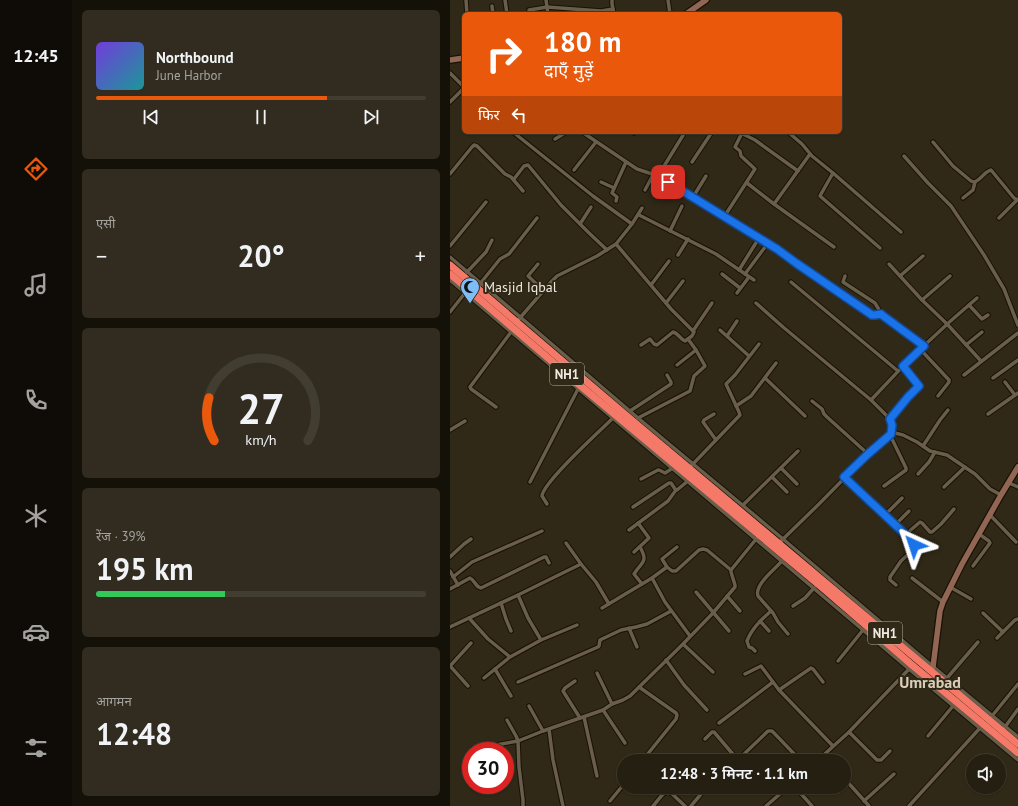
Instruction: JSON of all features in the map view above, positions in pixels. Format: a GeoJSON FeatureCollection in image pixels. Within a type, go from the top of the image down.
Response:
{"type":"FeatureCollection","features":[{"type":"Feature","properties":{"kind":"highway","name":"NH1"},"geometry":{"type":"LineString","coordinates":[[450,264],[464,273],[518,319],[614,412],[676,453],[691,465],[752,520],[781,541],[1017,740]]}},
{"type":"Feature","properties":{"kind":"highway","name":"NH1"},"geometry":{"type":"LineString","coordinates":[[450,274],[614,412],[757,537],[825,590],[911,667],[982,726],[1018,753]]}},
{"type":"Feature","properties":{"kind":"street"},"geometry":{"type":"LineString","coordinates":[[466,0],[467,12]]}},
{"type":"Feature","properties":{"kind":"street"},"geometry":{"type":"LineString","coordinates":[[505,0],[507,12]]}},
{"type":"Feature","properties":{"kind":"street"},"geometry":{"type":"LineString","coordinates":[[546,0],[548,12]]}},
{"type":"Feature","properties":{"kind":"street"},"geometry":{"type":"LineString","coordinates":[[612,0],[614,12]]}},
{"type":"Feature","properties":{"kind":"street"},"geometry":{"type":"LineString","coordinates":[[668,0],[670,12]]}},
{"type":"Feature","properties":{"kind":"street"},"geometry":{"type":"LineString","coordinates":[[689,12],[706,0]]}},
{"type":"Feature","properties":{"kind":"street"},"geometry":{"type":"LineString","coordinates":[[492,6],[493,12]]}},
{"type":"Feature","properties":{"kind":"street"},"geometry":{"type":"LineString","coordinates":[[529,10],[547,7],[601,12],[613,9]]}},
{"type":"Feature","properties":{"kind":"street"},"geometry":{"type":"LineString","coordinates":[[450,60],[462,58]]}},
{"type":"Feature","properties":{"kind":"street"},"geometry":{"type":"LineString","coordinates":[[450,74],[462,85]]}},
{"type":"Feature","properties":{"kind":"street"},"geometry":{"type":"LineString","coordinates":[[450,102],[462,89]]}},
{"type":"Feature","properties":{"kind":"street"},"geometry":{"type":"LineString","coordinates":[[516,134],[593,196],[632,224]]}},
{"type":"Feature","properties":{"kind":"street"},"geometry":{"type":"LineString","coordinates":[[554,139],[563,134]]}},
{"type":"Feature","properties":{"kind":"street"},"geometry":{"type":"LineString","coordinates":[[585,134],[637,169],[658,176],[768,243],[872,315],[881,314]]}},
{"type":"Feature","properties":{"kind":"street"},"geometry":{"type":"LineString","coordinates":[[658,176],[684,134]]}},
{"type":"Feature","properties":{"kind":"street"},"geometry":{"type":"LineString","coordinates":[[692,162],[711,134]]}},
{"type":"Feature","properties":{"kind":"street"},"geometry":{"type":"LineString","coordinates":[[724,217],[747,183],[755,168],[741,156],[740,151],[735,147],[740,134]]}},
{"type":"Feature","properties":{"kind":"street"},"geometry":{"type":"LineString","coordinates":[[742,134],[755,140],[798,171]]}},
{"type":"Feature","properties":{"kind":"street"},"geometry":{"type":"LineString","coordinates":[[790,134],[802,144],[810,154],[901,232]]}},
{"type":"Feature","properties":{"kind":"street"},"geometry":{"type":"LineString","coordinates":[[574,170],[596,142]]}},
{"type":"Feature","properties":{"kind":"street"},"geometry":{"type":"LineString","coordinates":[[933,142],[956,168],[970,181],[975,182]]}},
{"type":"Feature","properties":{"kind":"street"},"geometry":{"type":"LineString","coordinates":[[450,174],[474,145],[477,146],[505,174],[512,177],[523,191]]}},
{"type":"Feature","properties":{"kind":"street"},"geometry":{"type":"LineString","coordinates":[[774,204],[810,154]]}},
{"type":"Feature","properties":{"kind":"street"},"geometry":{"type":"LineString","coordinates":[[904,156],[951,206],[984,255],[1004,289],[1018,324]]}},
{"type":"Feature","properties":{"kind":"street"},"geometry":{"type":"LineString","coordinates":[[616,201],[617,197],[612,194],[626,162]]}},
{"type":"Feature","properties":{"kind":"street"},"geometry":{"type":"LineString","coordinates":[[514,180],[524,166],[528,165],[556,200],[607,250]]}},
{"type":"Feature","properties":{"kind":"street"},"geometry":{"type":"LineString","coordinates":[[963,198],[973,190],[975,182],[988,171],[992,170],[1017,200],[999,218]]}},
{"type":"Feature","properties":{"kind":"street"},"geometry":{"type":"LineString","coordinates":[[833,173],[820,196],[880,248]]}},
{"type":"Feature","properties":{"kind":"street"},"geometry":{"type":"LineString","coordinates":[[645,190],[652,174]]}},
{"type":"Feature","properties":{"kind":"street"},"geometry":{"type":"LineString","coordinates":[[693,197],[706,176]]}},
{"type":"Feature","properties":{"kind":"street"},"geometry":{"type":"LineString","coordinates":[[601,182],[614,188]]}},
{"type":"Feature","properties":{"kind":"street"},"geometry":{"type":"LineString","coordinates":[[747,183],[834,247]]}},
{"type":"Feature","properties":{"kind":"street"},"geometry":{"type":"LineString","coordinates":[[450,246],[486,202]]}},
{"type":"Feature","properties":{"kind":"street"},"geometry":{"type":"LineString","coordinates":[[670,231],[682,206]]}},
{"type":"Feature","properties":{"kind":"street"},"geometry":{"type":"LineString","coordinates":[[580,224],[591,207]]}},
{"type":"Feature","properties":{"kind":"street"},"geometry":{"type":"LineString","coordinates":[[642,208],[632,224],[616,244],[590,261],[557,276],[518,319],[630,411],[676,453]]}},
{"type":"Feature","properties":{"kind":"street"},"geometry":{"type":"LineString","coordinates":[[638,215],[716,254],[754,280]]}},
{"type":"Feature","properties":{"kind":"street"},"geometry":{"type":"LineString","coordinates":[[478,285],[500,259],[509,254],[537,218]]}},
{"type":"Feature","properties":{"kind":"street"},"geometry":{"type":"LineString","coordinates":[[739,270],[759,238]]}},
{"type":"Feature","properties":{"kind":"street"},"geometry":{"type":"LineString","coordinates":[[450,257],[464,273],[486,252],[492,240]]}},
{"type":"Feature","properties":{"kind":"street"},"geometry":{"type":"LineString","coordinates":[[678,255],[688,240]]}},
{"type":"Feature","properties":{"kind":"street"},"geometry":{"type":"LineString","coordinates":[[745,274],[768,243]]}},
{"type":"Feature","properties":{"kind":"street"},"geometry":{"type":"LineString","coordinates":[[616,244],[673,312],[693,331]]}},
{"type":"Feature","properties":{"kind":"street"},"geometry":{"type":"LineString","coordinates":[[900,276],[923,256]]}},
{"type":"Feature","properties":{"kind":"street"},"geometry":{"type":"LineString","coordinates":[[651,285],[669,261]]}},
{"type":"Feature","properties":{"kind":"street"},"geometry":{"type":"LineString","coordinates":[[538,264],[528,276],[543,290]]}},
{"type":"Feature","properties":{"kind":"street"},"geometry":{"type":"LineString","coordinates":[[889,264],[981,361]]}},
{"type":"Feature","properties":{"kind":"street"},"geometry":{"type":"LineString","coordinates":[[722,274],[740,288]]}},
{"type":"Feature","properties":{"kind":"street"},"geometry":{"type":"LineString","coordinates":[[846,276],[843,282],[875,303],[881,314],[924,346]]}},
{"type":"Feature","properties":{"kind":"street"},"geometry":{"type":"LineString","coordinates":[[922,300],[950,276]]}},
{"type":"Feature","properties":{"kind":"street"},"geometry":{"type":"LineString","coordinates":[[737,293],[749,277]]}},
{"type":"Feature","properties":{"kind":"street"},"geometry":{"type":"LineString","coordinates":[[450,280],[578,389],[614,412],[673,468],[690,480],[676,490],[668,501],[629,530]]}},
{"type":"Feature","properties":{"kind":"street"},"geometry":{"type":"LineString","coordinates":[[666,303],[683,280]]}},
{"type":"Feature","properties":{"kind":"street"},"geometry":{"type":"LineString","coordinates":[[791,282],[898,371]]}},
{"type":"Feature","properties":{"kind":"street"},"geometry":{"type":"LineString","coordinates":[[450,312],[465,293]]}},
{"type":"Feature","properties":{"kind":"street"},"geometry":{"type":"LineString","coordinates":[[871,400],[903,366],[977,298]]}},
{"type":"Feature","properties":{"kind":"street"},"geometry":{"type":"LineString","coordinates":[[641,345],[650,339],[656,345],[674,332],[676,332],[684,341],[688,339],[693,335],[693,331],[712,303]]}},
{"type":"Feature","properties":{"kind":"street"},"geometry":{"type":"LineString","coordinates":[[756,303],[871,400],[890,419],[892,425],[891,438],[906,470],[884,486]]}},
{"type":"Feature","properties":{"kind":"street"},"geometry":{"type":"LineString","coordinates":[[969,305],[982,319],[988,315]]}},
{"type":"Feature","properties":{"kind":"street"},"geometry":{"type":"LineString","coordinates":[[727,336],[737,321]]}},
{"type":"Feature","properties":{"kind":"street"},"geometry":{"type":"LineString","coordinates":[[720,330],[750,356]]}},
{"type":"Feature","properties":{"kind":"street"},"geometry":{"type":"LineString","coordinates":[[496,407],[470,387],[511,332]]}},
{"type":"Feature","properties":{"kind":"street"},"geometry":{"type":"LineString","coordinates":[[966,345],[982,332]]}},
{"type":"Feature","properties":{"kind":"street"},"geometry":{"type":"LineString","coordinates":[[964,375],[1018,332]]}},
{"type":"Feature","properties":{"kind":"street"},"geometry":{"type":"LineString","coordinates":[[638,418],[690,391],[694,376],[705,366],[688,339]]}},
{"type":"Feature","properties":{"kind":"street"},"geometry":{"type":"LineString","coordinates":[[759,344],[735,375],[726,384],[740,416],[691,465],[743,505],[781,541],[868,454],[891,434],[895,433],[903,435],[930,451],[947,455],[975,474],[990,489],[1000,495]]}},
{"type":"Feature","properties":{"kind":"street"},"geometry":{"type":"LineString","coordinates":[[677,365],[696,350]]}},
{"type":"Feature","properties":{"kind":"street"},"geometry":{"type":"LineString","coordinates":[[920,350],[949,380],[938,396]]}},
{"type":"Feature","properties":{"kind":"street"},"geometry":{"type":"LineString","coordinates":[[993,378],[1018,360]]}},
{"type":"Feature","properties":{"kind":"street"},"geometry":{"type":"LineString","coordinates":[[736,406],[751,396],[776,363]]}},
{"type":"Feature","properties":{"kind":"street"},"geometry":{"type":"LineString","coordinates":[[890,419],[919,386],[903,366]]}},
{"type":"Feature","properties":{"kind":"street"},"geometry":{"type":"LineString","coordinates":[[630,411],[670,384],[671,382],[667,375]]}},
{"type":"Feature","properties":{"kind":"street"},"geometry":{"type":"LineString","coordinates":[[765,378],[805,416]]}},
{"type":"Feature","properties":{"kind":"street"},"geometry":{"type":"LineString","coordinates":[[988,414],[1016,394],[1005,382]]}},
{"type":"Feature","properties":{"kind":"street"},"geometry":{"type":"LineString","coordinates":[[530,482],[578,389]]}},
{"type":"Feature","properties":{"kind":"street"},"geometry":{"type":"LineString","coordinates":[[812,401],[822,409],[827,417],[868,454]]}},
{"type":"Feature","properties":{"kind":"street"},"geometry":{"type":"LineString","coordinates":[[923,446],[948,410]]}},
{"type":"Feature","properties":{"kind":"street"},"geometry":{"type":"LineString","coordinates":[[547,504],[542,497],[542,494],[551,480],[614,412]]}},
{"type":"Feature","properties":{"kind":"street"},"geometry":{"type":"LineString","coordinates":[[714,414],[703,422],[716,440]]}},
{"type":"Feature","properties":{"kind":"street"},"geometry":{"type":"LineString","coordinates":[[450,430],[465,421]]}},
{"type":"Feature","properties":{"kind":"street"},"geometry":{"type":"LineString","coordinates":[[743,505],[798,451]]}},
{"type":"Feature","properties":{"kind":"street"},"geometry":{"type":"LineString","coordinates":[[918,474],[931,459],[934,452]]}},
{"type":"Feature","properties":{"kind":"street"},"geometry":{"type":"LineString","coordinates":[[944,487],[965,467]]}},
{"type":"Feature","properties":{"kind":"street"},"geometry":{"type":"LineString","coordinates":[[933,667],[940,611],[943,602],[1000,495],[1018,467]]}},
{"type":"Feature","properties":{"kind":"street"},"geometry":{"type":"LineString","coordinates":[[641,479],[658,470],[665,473],[673,468]]}},
{"type":"Feature","properties":{"kind":"street"},"geometry":{"type":"LineString","coordinates":[[781,468],[796,484]]}},
{"type":"Feature","properties":{"kind":"street"},"geometry":{"type":"LineString","coordinates":[[772,477],[787,492]]}},
{"type":"Feature","properties":{"kind":"street"},"geometry":{"type":"LineString","coordinates":[[844,477],[913,543],[914,547],[901,561],[890,577],[890,580],[896,585]]}},
{"type":"Feature","properties":{"kind":"street"},"geometry":{"type":"LineString","coordinates":[[633,507],[669,482],[676,490]]}},
{"type":"Feature","properties":{"kind":"street"},"geometry":{"type":"LineString","coordinates":[[1008,483],[1018,488]]}},
{"type":"Feature","properties":{"kind":"street"},"geometry":{"type":"LineString","coordinates":[[885,515],[902,498]]}},
{"type":"Feature","properties":{"kind":"street"},"geometry":{"type":"LineString","coordinates":[[905,535],[920,522],[930,532],[932,532],[954,509]]}},
{"type":"Feature","properties":{"kind":"street"},"geometry":{"type":"LineString","coordinates":[[895,525],[909,511]]}},
{"type":"Feature","properties":{"kind":"street"},"geometry":{"type":"LineString","coordinates":[[990,515],[1016,542]]}},
{"type":"Feature","properties":{"kind":"street"},"geometry":{"type":"LineString","coordinates":[[634,552],[649,538],[638,523]]}},
{"type":"Feature","properties":{"kind":"street"},"geometry":{"type":"LineString","coordinates":[[453,577],[472,562],[542,531]]}},
{"type":"Feature","properties":{"kind":"street"},"geometry":{"type":"LineString","coordinates":[[974,566],[990,543],[979,534]]}},
{"type":"Feature","properties":{"kind":"street"},"geometry":{"type":"LineString","coordinates":[[731,570],[757,537],[782,561],[864,630],[911,667],[953,706],[982,726],[1018,760]]}},
{"type":"Feature","properties":{"kind":"street"},"geometry":{"type":"LineString","coordinates":[[450,557],[472,539]]}},
{"type":"Feature","properties":{"kind":"street"},"geometry":{"type":"LineString","coordinates":[[566,543],[596,582],[608,604]]}},
{"type":"Feature","properties":{"kind":"street"},"geometry":{"type":"LineString","coordinates":[[640,547],[644,559],[642,565],[634,574],[642,584]]}},
{"type":"Feature","properties":{"kind":"street"},"geometry":{"type":"LineString","coordinates":[[512,742],[603,710],[626,698],[639,687],[713,613],[735,586],[731,570],[709,551],[703,549],[699,550],[676,571],[672,571],[667,567],[662,558],[677,547]]}},
{"type":"Feature","properties":{"kind":"street"},"geometry":{"type":"LineString","coordinates":[[450,589],[471,578],[478,587],[481,588],[544,557],[546,557],[549,563]]}},
{"type":"Feature","properties":{"kind":"street"},"geometry":{"type":"LineString","coordinates":[[782,561],[763,581],[756,594],[788,634]]}},
{"type":"Feature","properties":{"kind":"street"},"geometry":{"type":"LineString","coordinates":[[450,627],[581,564]]}},
{"type":"Feature","properties":{"kind":"street"},"geometry":{"type":"LineString","coordinates":[[602,608],[652,578],[667,567]]}},
{"type":"Feature","properties":{"kind":"street"},"geometry":{"type":"LineString","coordinates":[[450,570],[458,585]]}},
{"type":"Feature","properties":{"kind":"street"},"geometry":{"type":"LineString","coordinates":[[652,578],[671,611],[690,636]]}},
{"type":"Feature","properties":{"kind":"street"},"geometry":{"type":"LineString","coordinates":[[912,578],[943,602]]}},
{"type":"Feature","properties":{"kind":"street"},"geometry":{"type":"LineString","coordinates":[[950,587],[971,599]]}},
{"type":"Feature","properties":{"kind":"street"},"geometry":{"type":"LineString","coordinates":[[793,606],[805,598],[814,588]]}},
{"type":"Feature","properties":{"kind":"street"},"geometry":{"type":"LineString","coordinates":[[696,592],[729,631]]}},
{"type":"Feature","properties":{"kind":"street"},"geometry":{"type":"LineString","coordinates":[[518,595],[528,618],[541,640]]}},
{"type":"Feature","properties":{"kind":"street"},"geometry":{"type":"LineString","coordinates":[[727,596],[740,611]]}},
{"type":"Feature","properties":{"kind":"street"},"geometry":{"type":"LineString","coordinates":[[501,603],[512,631]]}},
{"type":"Feature","properties":{"kind":"street"},"geometry":{"type":"LineString","coordinates":[[518,682],[598,647],[600,640],[621,630],[643,625],[671,611]]}},
{"type":"Feature","properties":{"kind":"street"},"geometry":{"type":"LineString","coordinates":[[755,651],[749,647],[747,641],[750,634],[760,621],[771,611]]}},
{"type":"Feature","properties":{"kind":"street"},"geometry":{"type":"LineString","coordinates":[[983,613],[1003,632]]}},
{"type":"Feature","properties":{"kind":"street"},"geometry":{"type":"LineString","coordinates":[[469,618],[488,639],[510,657]]}},
{"type":"Feature","properties":{"kind":"street"},"geometry":{"type":"LineString","coordinates":[[997,638],[1018,619]]}},
{"type":"Feature","properties":{"kind":"street"},"geometry":{"type":"LineString","coordinates":[[760,621],[769,631]]}},
{"type":"Feature","properties":{"kind":"street"},"geometry":{"type":"LineString","coordinates":[[878,623],[947,678],[992,716],[1004,729],[1018,709]]}},
{"type":"Feature","properties":{"kind":"street"},"geometry":{"type":"LineString","coordinates":[[484,678],[510,657],[541,640],[577,625]]}},
{"type":"Feature","properties":{"kind":"street"},"geometry":{"type":"LineString","coordinates":[[629,628],[637,647]]}},
{"type":"Feature","properties":{"kind":"street"},"geometry":{"type":"LineString","coordinates":[[838,661],[864,630]]}},
{"type":"Feature","properties":{"kind":"street"},"geometry":{"type":"LineString","coordinates":[[947,678],[978,642]]}},
{"type":"Feature","properties":{"kind":"street"},"geometry":{"type":"LineString","coordinates":[[468,686],[450,666],[471,643]]}},
{"type":"Feature","properties":{"kind":"street"},"geometry":{"type":"LineString","coordinates":[[683,644],[713,672]]}},
{"type":"Feature","properties":{"kind":"street"},"geometry":{"type":"LineString","coordinates":[[666,660],[684,685],[707,710]]}},
{"type":"Feature","properties":{"kind":"street"},"geometry":{"type":"LineString","coordinates":[[745,674],[761,666],[779,690],[833,746]]}},
{"type":"Feature","properties":{"kind":"street"},"geometry":{"type":"LineString","coordinates":[[825,754],[849,732],[911,667]]}},
{"type":"Feature","properties":{"kind":"street"},"geometry":{"type":"LineString","coordinates":[[779,690],[811,668],[823,682]]}},
{"type":"Feature","properties":{"kind":"street"},"geometry":{"type":"LineString","coordinates":[[496,669],[511,696]]}},
{"type":"Feature","properties":{"kind":"street"},"geometry":{"type":"LineString","coordinates":[[597,673],[612,704]]}},
{"type":"Feature","properties":{"kind":"street"},"geometry":{"type":"LineString","coordinates":[[575,681],[563,690],[582,718],[597,776]]}},
{"type":"Feature","properties":{"kind":"street"},"geometry":{"type":"LineString","coordinates":[[719,723],[773,682]]}},
{"type":"Feature","properties":{"kind":"street"},"geometry":{"type":"LineString","coordinates":[[992,716],[1018,684]]}},
{"type":"Feature","properties":{"kind":"street"},"geometry":{"type":"LineString","coordinates":[[639,687],[677,715],[676,719],[648,754]]}},
{"type":"Feature","properties":{"kind":"street"},"geometry":{"type":"LineString","coordinates":[[529,706],[543,731]]}},
{"type":"Feature","properties":{"kind":"street"},"geometry":{"type":"LineString","coordinates":[[928,736],[953,706]]}},
{"type":"Feature","properties":{"kind":"street"},"geometry":{"type":"LineString","coordinates":[[603,710],[625,743]]}},
{"type":"Feature","properties":{"kind":"street"},"geometry":{"type":"LineString","coordinates":[[507,720],[518,741],[519,767],[524,800],[523,806]]}},
{"type":"Feature","properties":{"kind":"street"},"geometry":{"type":"LineString","coordinates":[[909,806],[982,726]]}},
{"type":"Feature","properties":{"kind":"street"},"geometry":{"type":"LineString","coordinates":[[549,729],[553,760],[563,806]]}},
{"type":"Feature","properties":{"kind":"street"},"geometry":{"type":"LineString","coordinates":[[744,754],[767,732],[770,731],[774,733],[794,754]]}},
{"type":"Feature","properties":{"kind":"street"},"geometry":{"type":"LineString","coordinates":[[705,739],[712,732],[714,732],[730,754]]}},
{"type":"Feature","properties":{"kind":"street"},"geometry":{"type":"LineString","coordinates":[[849,732],[877,760],[881,760],[890,751]]}},
{"type":"Feature","properties":{"kind":"street"},"geometry":{"type":"LineString","coordinates":[[864,802],[894,774]]}},
{"type":"Feature","properties":{"kind":"street"},"geometry":{"type":"LineString","coordinates":[[851,786],[868,806]]}},
{"type":"Feature","properties":{"kind":"street"},"geometry":{"type":"LineString","coordinates":[[653,806],[664,793],[669,790],[685,806]]}},
{"type":"Feature","properties":{"kind":"street"},"geometry":{"type":"LineString","coordinates":[[610,801],[617,792]]}},
{"type":"Feature","properties":{"kind":"street"},"geometry":{"type":"LineString","coordinates":[[691,806],[701,794]]}},
{"type":"Feature","properties":{"kind":"street"},"geometry":{"type":"LineString","coordinates":[[766,806],[780,794]]}},
{"type":"Feature","properties":{"kind":"street"},"geometry":{"type":"LineString","coordinates":[[801,794],[812,806]]}},
{"type":"Feature","properties":{"kind":"place","name":"Masjid Iqbal"},"geometry":{"type":"Point","coordinates":[470,304]}},
{"type":"Feature","properties":{"kind":"district","name":"Umrabad"},"geometry":{"type":"Point","coordinates":[930,682]}},
{"type":"Feature","properties":{"kind":"route"},"geometry":{"type":"LineString","coordinates":[[668,182],[777,249],[872,315],[881,314],[924,346],[903,366],[919,384],[919,386],[890,419],[892,422],[891,434],[844,477],[905,534],[914,545]]}}]}
